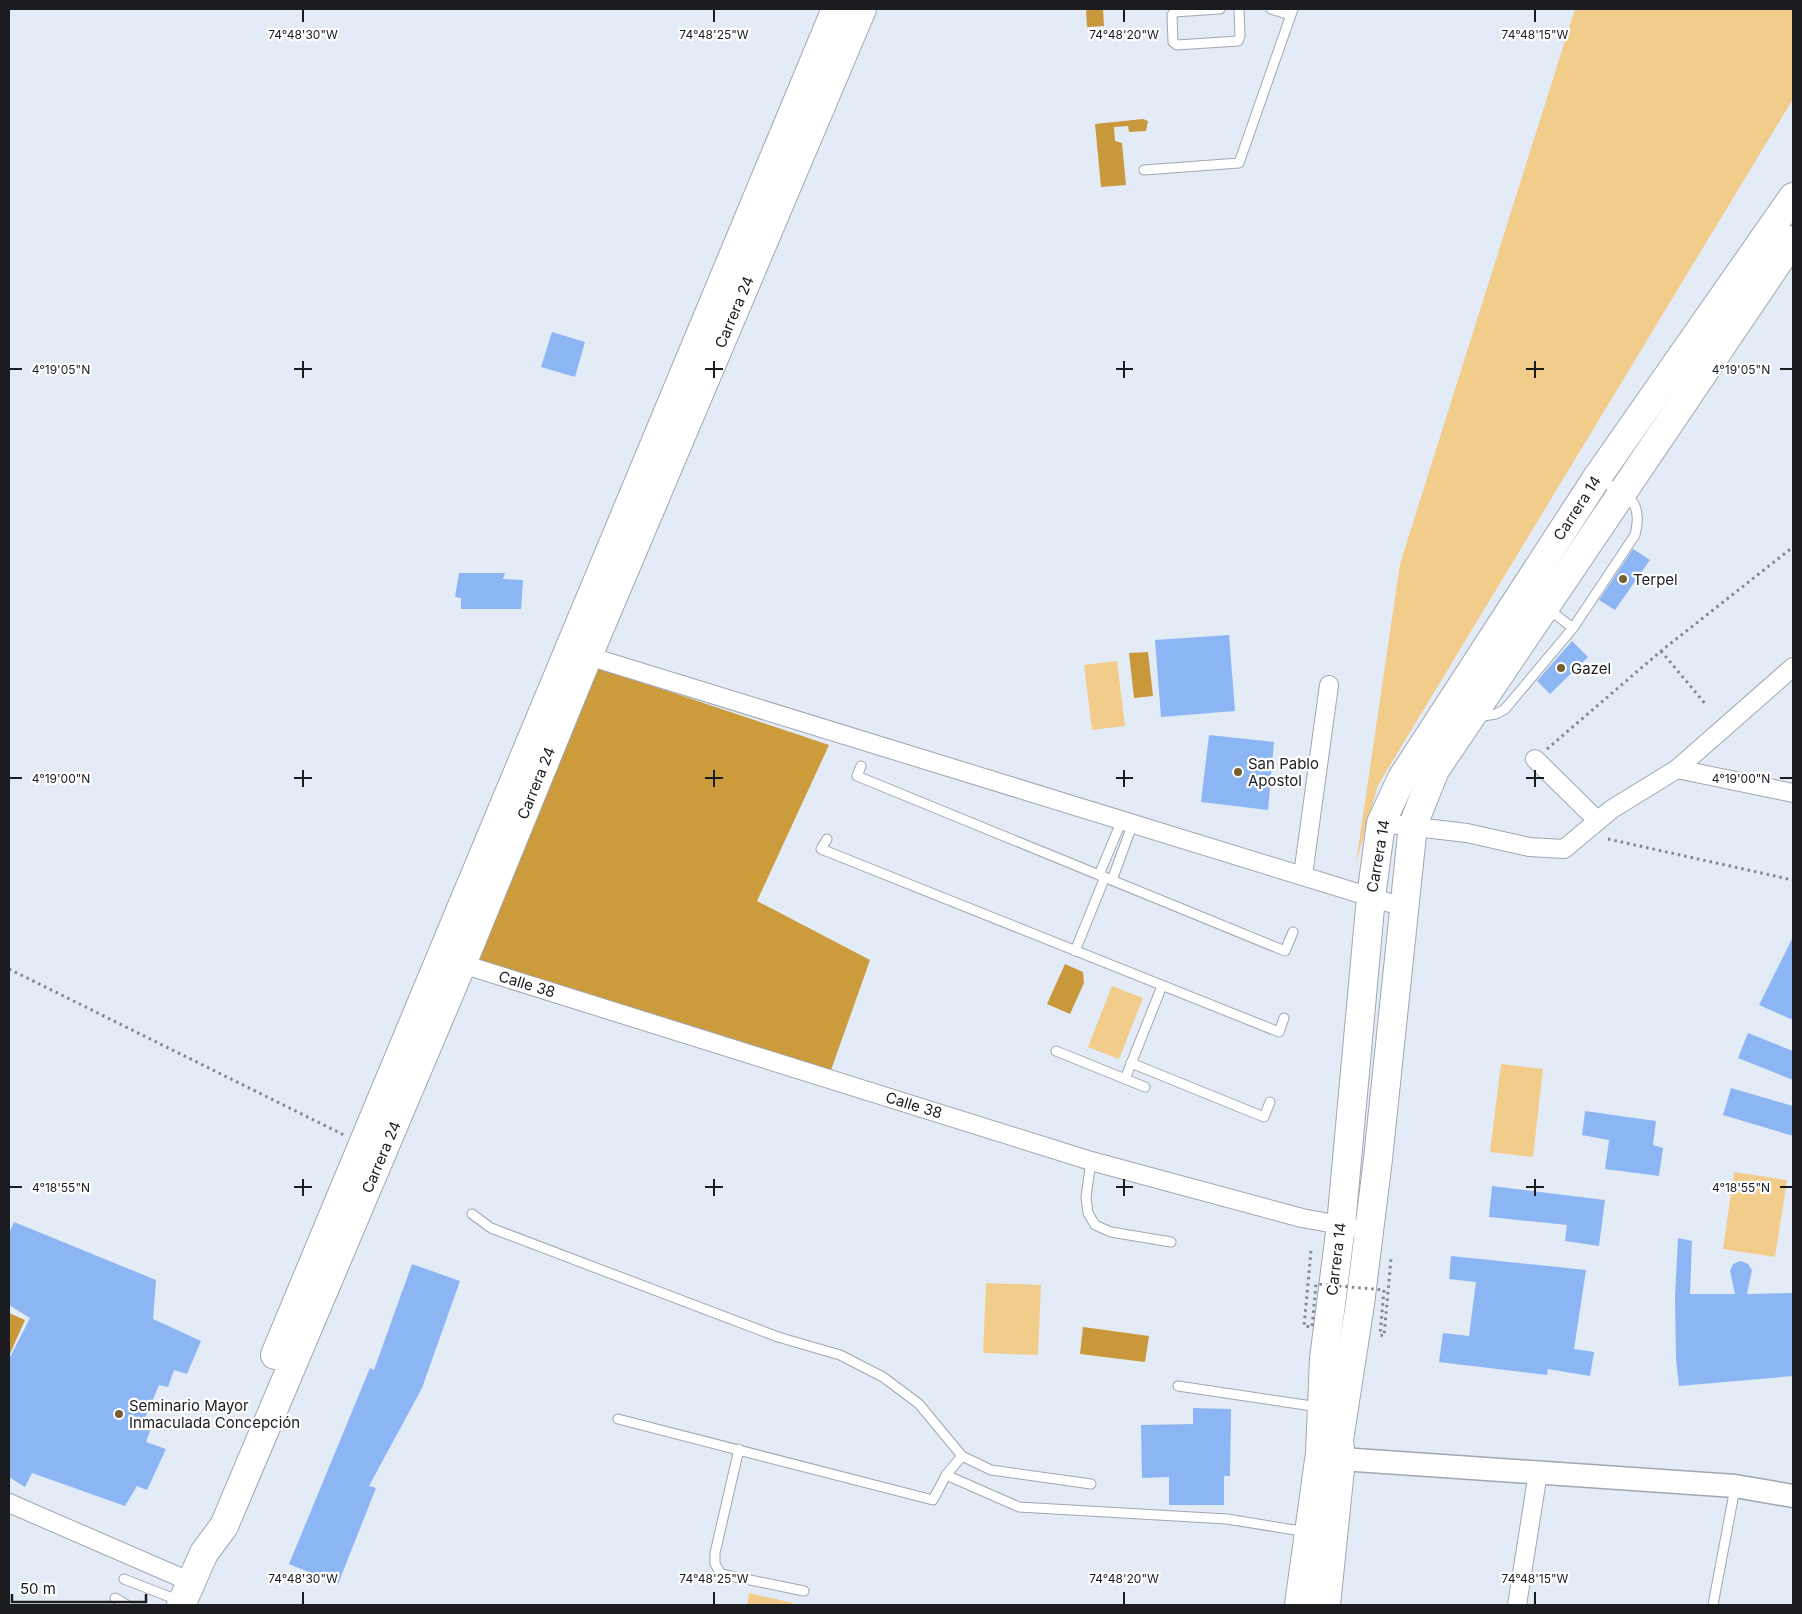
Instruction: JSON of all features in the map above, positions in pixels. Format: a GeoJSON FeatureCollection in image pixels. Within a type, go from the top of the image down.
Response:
{"type":"FeatureCollection","features":[{"type":"Feature","properties":{"kind":"main road","name":"Carrera 24"},"geometry":{"type":"LineString","coordinates":[[280,1344],[462,964],[578,654],[836,9]]}},
{"type":"Feature","properties":{"kind":"main road","name":"Carrera 24"},"geometry":{"type":"LineString","coordinates":[[184,1597],[204,1553],[208,1520],[363,1144],[862,9]]}},
{"type":"Feature","properties":{"kind":"main road","name":"Carrera 14"},"geometry":{"type":"LineString","coordinates":[[1326,1605],[1334,1410],[1369,1229],[1363,1156],[1371,897],[1382,823],[1402,778],[1596,479],[1793,196]]}},
{"type":"Feature","properties":{"kind":"main road","name":"Carrera 14"},"geometry":{"type":"LineString","coordinates":[[1334,1410],[1324,1359],[1341,1225],[1363,1156],[1403,907],[1413,825],[1435,770],[1793,240]]}},
{"type":"Feature","properties":{"kind":"main road","name":"Carrera 14"},"geometry":{"type":"LineString","coordinates":[[1299,1605],[1308,1532],[1331,1456]]}},
{"type":"Feature","properties":{"kind":"street"},"geometry":{"type":"LineString","coordinates":[[578,654],[1403,907]]}},
{"type":"Feature","properties":{"kind":"street"},"geometry":{"type":"LineString","coordinates":[[1382,823],[1413,825],[1467,833],[1529,847],[1564,849],[1612,809],[1677,769],[1793,667]]}},
{"type":"Feature","properties":{"kind":"street"},"geometry":{"type":"LineString","coordinates":[[1302,875],[1329,685]]}},
{"type":"Feature","properties":{"kind":"street"},"geometry":{"type":"LineString","coordinates":[[1535,759],[1598,821]]}},
{"type":"Feature","properties":{"kind":"street"},"geometry":{"type":"LineString","coordinates":[[1677,769],[1793,793]]}},
{"type":"Feature","properties":{"kind":"street","name":"Calle 38"},"geometry":{"type":"LineString","coordinates":[[462,964],[1091,1161],[1302,1218],[1369,1229]]}},
{"type":"Feature","properties":{"kind":"street"},"geometry":{"type":"LineString","coordinates":[[1331,1456],[1538,1473],[1735,1486],[1793,1496]]}},
{"type":"Feature","properties":{"kind":"street"},"geometry":{"type":"LineString","coordinates":[[1516,1605],[1538,1473]]}},
{"type":"Feature","properties":{"kind":"street"},"geometry":{"type":"LineString","coordinates":[[9,1503],[184,1597]]}},
{"type":"Feature","properties":{"kind":"lane"},"geometry":{"type":"LineString","coordinates":[[1220,9],[1174,12],[1172,15],[1173,42],[1178,45],[1238,41],[1240,36],[1239,9]]}},
{"type":"Feature","properties":{"kind":"lane"},"geometry":{"type":"LineString","coordinates":[[1144,170],[1239,163],[1291,12],[1271,9]]}},
{"type":"Feature","properties":{"kind":"lane"},"geometry":{"type":"LineString","coordinates":[[1470,718],[1487,717],[1505,709],[1573,628],[1635,535],[1640,519],[1635,505],[1623,490],[1596,479]]}},
{"type":"Feature","properties":{"kind":"lane"},"geometry":{"type":"LineString","coordinates":[[1545,607],[1573,628]]}},
{"type":"Feature","properties":{"kind":"lane"},"geometry":{"type":"LineString","coordinates":[[861,766],[857,776],[1285,951],[1293,932]]}},
{"type":"Feature","properties":{"kind":"lane"},"geometry":{"type":"LineString","coordinates":[[1075,951],[1128,822]]}},
{"type":"Feature","properties":{"kind":"lane"},"geometry":{"type":"LineString","coordinates":[[1105,878],[1128,822]]}},
{"type":"Feature","properties":{"kind":"lane"},"geometry":{"type":"LineString","coordinates":[[827,839],[821,849],[1279,1032],[1284,1018]]}},
{"type":"Feature","properties":{"kind":"lane"},"geometry":{"type":"LineString","coordinates":[[1125,1079],[1162,986]]}},
{"type":"Feature","properties":{"kind":"lane"},"geometry":{"type":"LineString","coordinates":[[1056,1052],[1145,1087]]}},
{"type":"Feature","properties":{"kind":"lane"},"geometry":{"type":"LineString","coordinates":[[1131,1063],[1264,1117],[1270,1102]]}},
{"type":"Feature","properties":{"kind":"lane"},"geometry":{"type":"LineString","coordinates":[[1091,1161],[1086,1197],[1088,1214],[1095,1225],[1111,1232],[1171,1242]]}},
{"type":"Feature","properties":{"kind":"lane"},"geometry":{"type":"LineString","coordinates":[[472,1214],[491,1228],[778,1336],[840,1354],[883,1377],[919,1404],[962,1456],[991,1470],[1091,1484]]}},
{"type":"Feature","properties":{"kind":"lane"},"geometry":{"type":"LineString","coordinates":[[1178,1386],[1334,1410]]}},
{"type":"Feature","properties":{"kind":"lane"},"geometry":{"type":"LineString","coordinates":[[618,1419],[933,1500],[946,1475],[962,1456]]}},
{"type":"Feature","properties":{"kind":"lane"},"geometry":{"type":"LineString","coordinates":[[739,1449],[715,1553],[715,1564],[721,1574],[804,1591]]}},
{"type":"Feature","properties":{"kind":"lane"},"geometry":{"type":"LineString","coordinates":[[946,1475],[1019,1507],[1227,1519],[1308,1532]]}},
{"type":"Feature","properties":{"kind":"lane"},"geometry":{"type":"LineString","coordinates":[[1713,1605],[1735,1486]]}},
{"type":"Feature","properties":{"kind":"lane"},"geometry":{"type":"LineString","coordinates":[[124,1579],[184,1597]]}},
{"type":"Feature","properties":{"kind":"lane"},"geometry":{"type":"LineString","coordinates":[[115,1598],[127,1605]]}},
{"type":"Feature","properties":{"kind":"path"},"geometry":{"type":"LineString","coordinates":[[1535,759],[1661,651],[1793,547]]}},
{"type":"Feature","properties":{"kind":"path"},"geometry":{"type":"LineString","coordinates":[[1661,651],[1707,706]]}},
{"type":"Feature","properties":{"kind":"path"},"geometry":{"type":"LineString","coordinates":[[1608,839],[1793,880]]}},
{"type":"Feature","properties":{"kind":"path"},"geometry":{"type":"LineString","coordinates":[[9,968],[363,1144]]}},
{"type":"Feature","properties":{"kind":"path"},"geometry":{"type":"LineString","coordinates":[[1311,1250],[1304,1326],[1312,1326],[1316,1284],[1384,1290],[1380,1335],[1384,1336],[1391,1259]]}},
{"type":"Feature","properties":{"kind":"shaded area"},"geometry":{"type":"Polygon","coordinates":[[[1086,9],[1103,9],[1104,26],[1087,27],[1086,9]]]}},
{"type":"Feature","properties":{"kind":"shaded area"},"geometry":{"type":"Polygon","coordinates":[[[1575,9],[1793,9],[1793,99],[1378,785],[1356,863],[1400,564],[1575,9]]]}},
{"type":"Feature","properties":{"kind":"shaded area"},"geometry":{"type":"Polygon","coordinates":[[[1143,119],[1148,121],[1146,131],[1129,132],[1128,126],[1114,127],[1115,141],[1122,143],[1126,185],[1101,187],[1095,124],[1143,119]]]}},
{"type":"Feature","properties":{"kind":"shaded area"},"geometry":{"type":"Polygon","coordinates":[[[1148,652],[1153,696],[1134,698],[1129,653],[1148,652]]]}},
{"type":"Feature","properties":{"kind":"shaded area"},"geometry":{"type":"Polygon","coordinates":[[[1117,661],[1125,726],[1092,730],[1084,665],[1117,661]]]}},
{"type":"Feature","properties":{"kind":"shaded area"},"geometry":{"type":"Polygon","coordinates":[[[593,666],[829,745],[757,901],[870,960],[830,1073],[473,961],[593,666]]]}},
{"type":"Feature","properties":{"kind":"shaded area"},"geometry":{"type":"Polygon","coordinates":[[[1065,964],[1083,972],[1084,983],[1070,1014],[1047,1004],[1065,964]]]}},
{"type":"Feature","properties":{"kind":"shaded area"},"geometry":{"type":"Polygon","coordinates":[[[1112,986],[1143,998],[1119,1059],[1088,1047],[1112,986]]]}},
{"type":"Feature","properties":{"kind":"shaded area"},"geometry":{"type":"Polygon","coordinates":[[[1501,1064],[1543,1069],[1533,1157],[1490,1152],[1501,1064]]]}},
{"type":"Feature","properties":{"kind":"shaded area"},"geometry":{"type":"Polygon","coordinates":[[[1734,1172],[1787,1180],[1775,1257],[1723,1249],[1734,1172]]]}},
{"type":"Feature","properties":{"kind":"shaded area"},"geometry":{"type":"Polygon","coordinates":[[[986,1283],[1041,1285],[1038,1355],[983,1353],[986,1283]]]}},
{"type":"Feature","properties":{"kind":"shaded area"},"geometry":{"type":"Polygon","coordinates":[[[9,1313],[25,1320],[9,1356],[9,1313]]]}},
{"type":"Feature","properties":{"kind":"shaded area"},"geometry":{"type":"Polygon","coordinates":[[[1083,1327],[1149,1336],[1145,1362],[1080,1354],[1083,1327]]]}},
{"type":"Feature","properties":{"kind":"shaded area"},"geometry":{"type":"Polygon","coordinates":[[[749,1593],[793,1603],[792,1605],[747,1605],[749,1593]]]}},
{"type":"Feature","properties":{"kind":"building"},"geometry":{"type":"Polygon","coordinates":[[[552,332],[585,342],[575,377],[541,367],[552,332]]]}},
{"type":"Feature","properties":{"kind":"building","name":"Terpel"},"geometry":{"type":"Polygon","coordinates":[[[1633,549],[1650,560],[1615,610],[1599,600],[1633,549]]]}},
{"type":"Feature","properties":{"kind":"building"},"geometry":{"type":"Polygon","coordinates":[[[459,573],[505,573],[503,579],[523,580],[521,609],[461,609],[461,598],[455,597],[459,573]]]}},
{"type":"Feature","properties":{"kind":"building"},"geometry":{"type":"Polygon","coordinates":[[[1229,635],[1235,711],[1161,717],[1155,640],[1229,635]]]}},
{"type":"Feature","properties":{"kind":"building","name":"Gazel"},"geometry":{"type":"Polygon","coordinates":[[[1572,641],[1588,657],[1550,694],[1537,681],[1572,641]]]}},
{"type":"Feature","properties":{"kind":"building","name":"San Pablo Apostol"},"geometry":{"type":"Polygon","coordinates":[[[1209,735],[1274,742],[1268,810],[1201,802],[1209,735]]]}},
{"type":"Feature","properties":{"kind":"building"},"geometry":{"type":"Polygon","coordinates":[[[1793,937],[1793,1020],[1759,1005],[1793,937]]]}},
{"type":"Feature","properties":{"kind":"building"},"geometry":{"type":"Polygon","coordinates":[[[1748,1033],[1793,1051],[1793,1080],[1738,1058],[1748,1033]]]}},
{"type":"Feature","properties":{"kind":"building"},"geometry":{"type":"Polygon","coordinates":[[[1731,1088],[1793,1106],[1793,1136],[1723,1115],[1731,1088]]]}},
{"type":"Feature","properties":{"kind":"building"},"geometry":{"type":"Polygon","coordinates":[[[1585,1111],[1656,1121],[1653,1145],[1663,1148],[1659,1176],[1605,1169],[1609,1140],[1582,1135],[1585,1111]]]}},
{"type":"Feature","properties":{"kind":"building"},"geometry":{"type":"Polygon","coordinates":[[[1492,1186],[1605,1200],[1599,1246],[1565,1241],[1567,1225],[1489,1217],[1492,1186]]]}},
{"type":"Feature","properties":{"kind":"building","name":"Seminario Mayor Inmaculada Concepción"},"geometry":{"type":"Polygon","coordinates":[[[14,1222],[156,1280],[153,1319],[201,1341],[187,1374],[174,1370],[168,1387],[159,1385],[145,1418],[153,1423],[146,1442],[166,1449],[147,1490],[137,1486],[125,1506],[32,1473],[25,1487],[9,1477],[9,1359],[30,1318],[9,1305],[9,1233],[14,1222]]]}},
{"type":"Feature","properties":{"kind":"building"},"geometry":{"type":"Polygon","coordinates":[[[1678,1238],[1692,1241],[1690,1294],[1735,1294],[1730,1271],[1733,1264],[1741,1261],[1748,1264],[1752,1270],[1747,1294],[1793,1293],[1793,1376],[1679,1386],[1676,1359],[1675,1297],[1678,1238]]]}},
{"type":"Feature","properties":{"kind":"building"},"geometry":{"type":"Polygon","coordinates":[[[1451,1256],[1586,1270],[1574,1349],[1594,1352],[1590,1376],[1548,1369],[1547,1375],[1439,1362],[1443,1333],[1469,1336],[1476,1282],[1449,1279],[1451,1256]]]}},
{"type":"Feature","properties":{"kind":"building"},"geometry":{"type":"Polygon","coordinates":[[[412,1264],[460,1281],[422,1388],[369,1486],[376,1488],[338,1584],[289,1564],[370,1368],[374,1370],[412,1264]]]}},
{"type":"Feature","properties":{"kind":"building"},"geometry":{"type":"Polygon","coordinates":[[[1193,1408],[1231,1409],[1230,1476],[1224,1476],[1224,1505],[1169,1505],[1169,1477],[1142,1478],[1141,1425],[1193,1424],[1193,1408]]]}},
{"type":"Feature","properties":{"kind":"place","name":"Terpel"},"geometry":{"type":"Point","coordinates":[1623,579]}},
{"type":"Feature","properties":{"kind":"place","name":"Gazel"},"geometry":{"type":"Point","coordinates":[1561,668]}},
{"type":"Feature","properties":{"kind":"place","name":"San Pablo Apostol"},"geometry":{"type":"Point","coordinates":[1238,772]}},
{"type":"Feature","properties":{"kind":"place","name":"Seminario Mayor Inmaculada Concepción"},"geometry":{"type":"Point","coordinates":[119,1414]}}]}
